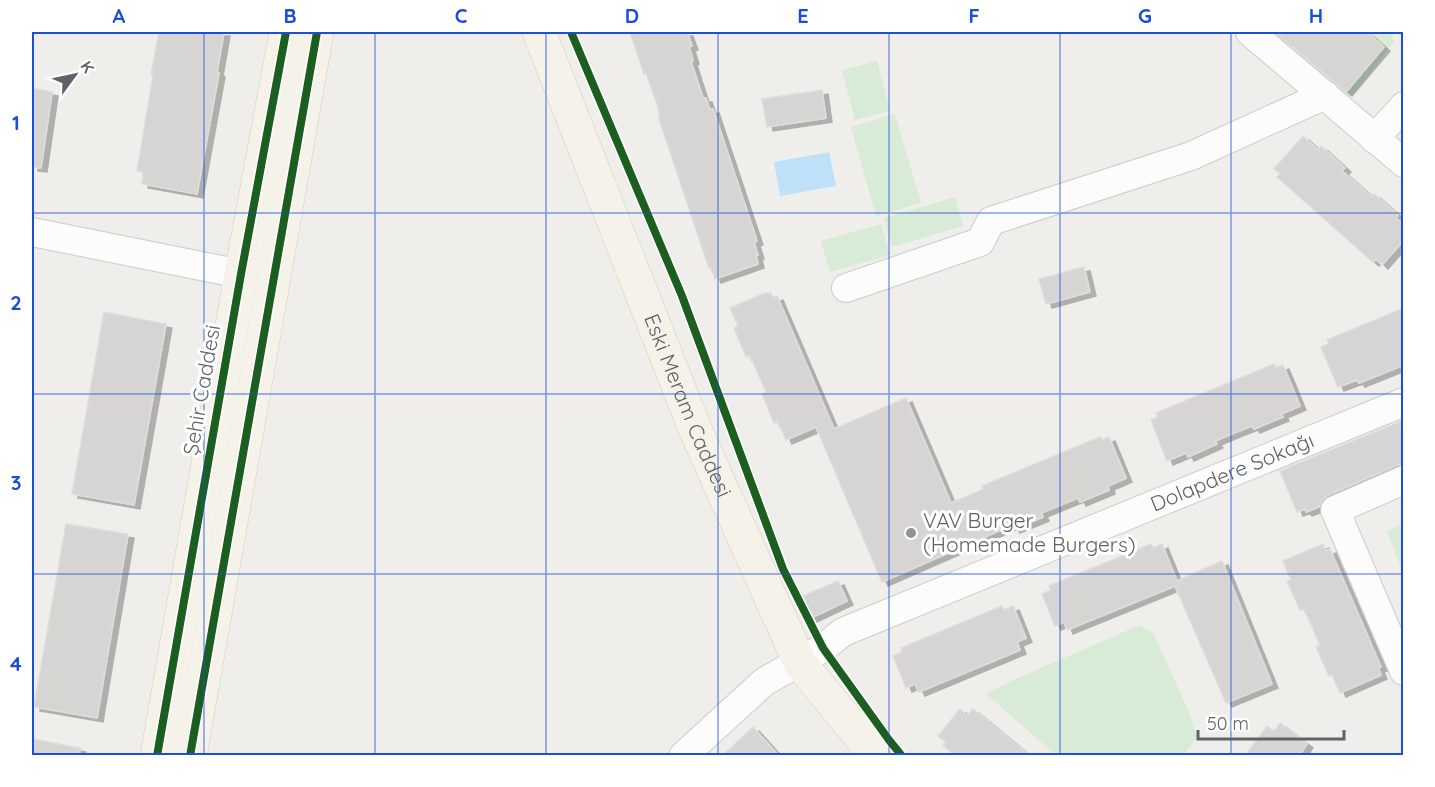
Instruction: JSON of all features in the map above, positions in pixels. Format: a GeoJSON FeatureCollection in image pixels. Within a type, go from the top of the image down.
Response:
{"type":"FeatureCollection","features":[{"type":"Feature","properties":{"kind":"main road","name":"Şehir Caddesi"},"geometry":{"type":"LineString","coordinates":[[157,756],[241,274],[286,32]]}},
{"type":"Feature","properties":{"kind":"main road"},"geometry":{"type":"LineString","coordinates":[[190,756],[317,32]]}},
{"type":"Feature","properties":{"kind":"main road","name":"Eski Meram Caddesi"},"geometry":{"type":"LineString","coordinates":[[539,32],[695,429],[800,663],[876,756]]}},
{"type":"Feature","properties":{"kind":"street"},"geometry":{"type":"LineString","coordinates":[[1250,32],[1404,163]]}},
{"type":"Feature","properties":{"kind":"street"},"geometry":{"type":"LineString","coordinates":[[846,288],[980,243],[992,221],[1191,156],[1325,95]]}},
{"type":"Feature","properties":{"kind":"street"},"geometry":{"type":"LineString","coordinates":[[1374,139],[1404,106]]}},
{"type":"Feature","properties":{"kind":"street"},"geometry":{"type":"LineString","coordinates":[[32,232],[241,274]]}},
{"type":"Feature","properties":{"kind":"street","name":"Dolapdere Sokağı"},"geometry":{"type":"LineString","coordinates":[[683,756],[764,682],[800,663],[843,632],[1404,402]]}},
{"type":"Feature","properties":{"kind":"street"},"geometry":{"type":"LineString","coordinates":[[1404,480],[1335,510],[1404,671]]}},
{"type":"Feature","properties":{"kind":"green space"},"geometry":{"type":"Polygon","coordinates":[[[1263,32],[1390,32],[1394,42],[1352,96],[1340,100],[1263,32]]]}},
{"type":"Feature","properties":{"kind":"green space"},"geometry":{"type":"Polygon","coordinates":[[[877,61],[890,111],[855,120],[842,70],[877,61]]]}},
{"type":"Feature","properties":{"kind":"green space"},"geometry":{"type":"Polygon","coordinates":[[[895,114],[921,203],[876,216],[851,127],[895,114]]]}},
{"type":"Feature","properties":{"kind":"green space"},"geometry":{"type":"Polygon","coordinates":[[[955,197],[963,226],[892,247],[884,218],[955,197]]]}},
{"type":"Feature","properties":{"kind":"green space"},"geometry":{"type":"Polygon","coordinates":[[[881,224],[890,255],[830,272],[821,241],[881,224]]]}},
{"type":"Feature","properties":{"kind":"green space"},"geometry":{"type":"Polygon","coordinates":[[[1403,524],[1403,573],[1387,531],[1403,524]]]}},
{"type":"Feature","properties":{"kind":"green space"},"geometry":{"type":"Polygon","coordinates":[[[1140,625],[1154,634],[1190,715],[1197,737],[1184,755],[1056,755],[986,694],[1020,677],[1140,625]]]}},
{"type":"Feature","properties":{"kind":"water"},"geometry":{"type":"Polygon","coordinates":[[[829,152],[836,186],[780,196],[774,162],[829,152]]]}},
{"type":"Feature","properties":{"kind":"building"},"geometry":{"type":"Polygon","coordinates":[[[159,32],[224,32],[217,72],[219,73],[197,194],[142,184],[144,172],[137,171],[159,32]]]}},
{"type":"Feature","properties":{"kind":"building"},"geometry":{"type":"Polygon","coordinates":[[[630,32],[687,32],[692,46],[689,47],[693,60],[691,61],[703,98],[706,98],[710,110],[713,109],[757,241],[754,242],[758,264],[715,279],[709,268],[658,116],[660,115],[657,104],[630,32]]]}},
{"type":"Feature","properties":{"kind":"building"},"geometry":{"type":"Polygon","coordinates":[[[1275,32],[1367,32],[1384,47],[1346,92],[1275,32]]]}},
{"type":"Feature","properties":{"kind":"building"},"geometry":{"type":"Polygon","coordinates":[[[32,88],[52,92],[41,168],[32,167],[32,88]]]}},
{"type":"Feature","properties":{"kind":"building"},"geometry":{"type":"Polygon","coordinates":[[[822,90],[826,118],[767,127],[762,99],[822,90]]]}},
{"type":"Feature","properties":{"kind":"building"},"geometry":{"type":"Polygon","coordinates":[[[1303,136],[1318,150],[1321,146],[1345,168],[1342,171],[1372,197],[1374,194],[1398,215],[1396,218],[1404,225],[1404,240],[1382,265],[1376,259],[1373,262],[1277,177],[1280,174],[1274,169],[1303,136]]]}},
{"type":"Feature","properties":{"kind":"building"},"geometry":{"type":"Polygon","coordinates":[[[1084,267],[1090,292],[1046,304],[1039,279],[1084,267]]]}},
{"type":"Feature","properties":{"kind":"building"},"geometry":{"type":"Polygon","coordinates":[[[765,293],[771,293],[773,298],[777,296],[834,429],[906,398],[951,503],[984,489],[982,486],[1100,437],[1102,440],[1109,437],[1126,478],[1108,486],[1109,490],[1080,502],[1078,498],[1041,513],[1043,517],[1014,529],[1012,525],[882,582],[816,427],[786,440],[778,421],[774,423],[762,394],[766,392],[750,355],[746,357],[734,328],[738,326],[730,308],[765,293]]]}},
{"type":"Feature","properties":{"kind":"building"},"geometry":{"type":"Polygon","coordinates":[[[1404,308],[1404,365],[1359,383],[1357,380],[1338,387],[1321,347],[1329,344],[1327,340],[1404,308]]]}},
{"type":"Feature","properties":{"kind":"building"},"geometry":{"type":"Polygon","coordinates":[[[104,312],[166,324],[134,505],[72,494],[104,312]]]}},
{"type":"Feature","properties":{"kind":"building"},"geometry":{"type":"Polygon","coordinates":[[[1274,364],[1276,368],[1283,365],[1300,406],[1281,414],[1283,417],[1254,429],[1252,426],[1215,441],[1217,444],[1188,457],[1186,453],[1167,461],[1151,420],[1158,417],[1156,413],[1274,364]]]}},
{"type":"Feature","properties":{"kind":"building"},"geometry":{"type":"Polygon","coordinates":[[[1404,420],[1404,464],[1328,495],[1319,507],[1306,512],[1305,509],[1297,512],[1280,471],[1404,420]]]}},
{"type":"Feature","properties":{"kind":"building"},"geometry":{"type":"Polygon","coordinates":[[[66,524],[128,534],[97,718],[34,707],[66,524]]]}},
{"type":"Feature","properties":{"kind":"building"},"geometry":{"type":"Polygon","coordinates":[[[1151,544],[1153,548],[1162,544],[1177,581],[1222,561],[1272,684],[1226,703],[1175,586],[1067,630],[1064,622],[1055,626],[1042,594],[1051,590],[1049,586],[1151,544]]]}},
{"type":"Feature","properties":{"kind":"building"},"geometry":{"type":"Polygon","coordinates":[[[1323,544],[1326,551],[1330,549],[1381,667],[1378,668],[1381,675],[1340,693],[1332,675],[1329,676],[1316,647],[1320,645],[1304,609],[1300,610],[1287,581],[1291,580],[1283,561],[1323,544]]]}},
{"type":"Feature","properties":{"kind":"building"},"geometry":{"type":"Polygon","coordinates":[[[838,581],[847,601],[811,618],[801,597],[838,581]]]}},
{"type":"Feature","properties":{"kind":"building"},"geometry":{"type":"Polygon","coordinates":[[[1002,606],[1004,610],[1013,606],[1026,638],[1017,642],[1020,650],[919,692],[915,684],[906,688],[893,656],[902,652],[901,648],[1002,606]]]}},
{"type":"Feature","properties":{"kind":"building"},"geometry":{"type":"Polygon","coordinates":[[[960,709],[967,716],[973,709],[1030,756],[955,756],[943,745],[946,742],[938,736],[960,709]]]}},
{"type":"Feature","properties":{"kind":"building"},"geometry":{"type":"Polygon","coordinates":[[[1280,723],[1307,744],[1299,756],[1245,756],[1267,726],[1274,732],[1280,723]]]}},
{"type":"Feature","properties":{"kind":"building"},"geometry":{"type":"Polygon","coordinates":[[[753,727],[779,756],[722,756],[753,727]]]}},
{"type":"Feature","properties":{"kind":"building"},"geometry":{"type":"Polygon","coordinates":[[[32,739],[80,748],[79,756],[32,756],[32,739]]]}},
{"type":"Feature","properties":{"kind":"cycle path"},"geometry":{"type":"LineString","coordinates":[[157,756],[241,274],[286,32]]}},
{"type":"Feature","properties":{"kind":"cycle path"},"geometry":{"type":"LineString","coordinates":[[190,756],[317,32]]}},
{"type":"Feature","properties":{"kind":"cycle path"},"geometry":{"type":"LineString","coordinates":[[571,32],[682,296],[783,569],[823,648],[902,756]]}},
{"type":"Feature","properties":{"kind":"place","name":"VAV Burger (Homemade Burgers)"},"geometry":{"type":"Point","coordinates":[911,533]}}]}
